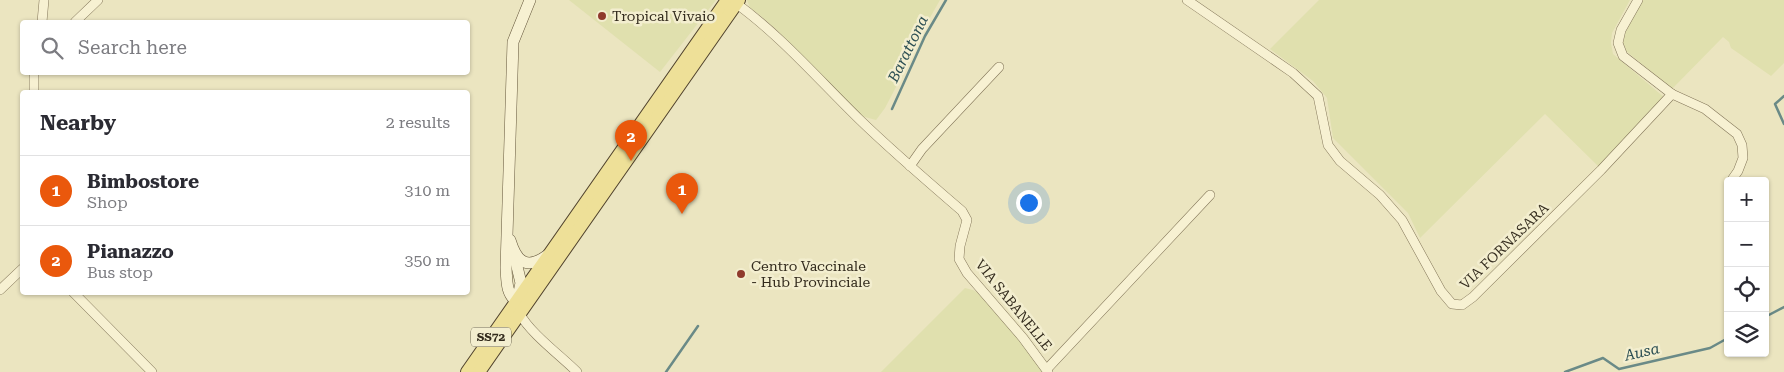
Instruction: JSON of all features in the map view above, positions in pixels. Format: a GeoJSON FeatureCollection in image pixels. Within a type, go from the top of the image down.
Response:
{"type":"FeatureCollection","features":[{"type":"Feature","properties":{"kind":"main road","name":"SS72"},"geometry":{"type":"LineString","coordinates":[[467,372],[549,255],[734,1]]}},
{"type":"Feature","properties":{"kind":"main road","name":"SS72"},"geometry":{"type":"LineString","coordinates":[[479,372],[734,1]]}},
{"type":"Feature","properties":{"kind":"street"},"geometry":{"type":"LineString","coordinates":[[42,20],[44,0]]}},
{"type":"Feature","properties":{"kind":"street"},"geometry":{"type":"LineString","coordinates":[[77,20],[98,0]]}},
{"type":"Feature","properties":{"kind":"street"},"geometry":{"type":"LineString","coordinates":[[530,0],[513,42],[508,234],[506,247],[508,289],[511,297],[516,301],[523,320],[577,372]]}},
{"type":"Feature","properties":{"kind":"street","name":"VIA FORNASARA"},"geometry":{"type":"LineString","coordinates":[[1187,0],[1292,72],[1318,96],[1328,145],[1340,161],[1380,195],[1402,220],[1442,291],[1452,304],[1462,305],[1473,297],[1601,170],[1672,94]]}},
{"type":"Feature","properties":{"kind":"street"},"geometry":{"type":"LineString","coordinates":[[1638,0],[1621,30],[1618,43],[1623,56],[1672,94],[1705,108],[1737,134],[1742,145],[1743,158],[1733,177]]}},
{"type":"Feature","properties":{"kind":"street","name":"VIA SABANELLE"},"geometry":{"type":"LineString","coordinates":[[734,1],[786,46],[859,119],[962,211],[968,220],[960,246],[959,259],[967,273],[1048,370],[1210,195]]}},
{"type":"Feature","properties":{"kind":"street"},"geometry":{"type":"LineString","coordinates":[[910,166],[922,149],[999,68]]}},
{"type":"Feature","properties":{"kind":"street"},"geometry":{"type":"LineString","coordinates":[[34,75],[34,90]]}},
{"type":"Feature","properties":{"kind":"street"},"geometry":{"type":"LineString","coordinates":[[508,234],[521,283],[516,301]]}},
{"type":"Feature","properties":{"kind":"street"},"geometry":{"type":"LineString","coordinates":[[514,254],[525,263],[534,263],[549,255]]}},
{"type":"Feature","properties":{"kind":"street"},"geometry":{"type":"LineString","coordinates":[[0,290],[20,271]]}},
{"type":"Feature","properties":{"kind":"street"},"geometry":{"type":"LineString","coordinates":[[76,295],[152,372]]}},
{"type":"Feature","properties":{"kind":"green space"},"geometry":{"type":"Polygon","coordinates":[[[569,0],[716,0],[660,72],[569,0]]]}},
{"type":"Feature","properties":{"kind":"green space"},"geometry":{"type":"Polygon","coordinates":[[[747,0],[940,0],[920,35],[907,66],[885,108],[876,120],[861,116],[779,32],[750,8],[747,0]]]}},
{"type":"Feature","properties":{"kind":"green space"},"geometry":{"type":"Polygon","coordinates":[[[1319,0],[1630,0],[1612,33],[1613,54],[1665,98],[1600,168],[1545,114],[1420,238],[1408,213],[1333,138],[1327,98],[1313,81],[1270,49],[1319,0]]]}},
{"type":"Feature","properties":{"kind":"green space"},"geometry":{"type":"Polygon","coordinates":[[[1642,0],[1784,0],[1784,63],[1771,76],[1731,48],[1729,42],[1723,37],[1672,89],[1626,51],[1623,43],[1624,35],[1642,0]]]}},
{"type":"Feature","properties":{"kind":"green space"},"geometry":{"type":"Polygon","coordinates":[[[965,288],[983,296],[1045,372],[881,372],[965,288]]]}},
{"type":"Feature","properties":{"kind":"waterway","name":"Barattona"},"geometry":{"type":"LineString","coordinates":[[892,109],[925,36],[946,0]]}},
{"type":"Feature","properties":{"kind":"waterway","name":"Ausa"},"geometry":{"type":"LineString","coordinates":[[1784,96],[1775,104],[1784,124]]}},
{"type":"Feature","properties":{"kind":"waterway","name":"Ausa"},"geometry":{"type":"LineString","coordinates":[[1769,315],[1784,307]]}},
{"type":"Feature","properties":{"kind":"waterway","name":"Barattona"},"geometry":{"type":"LineString","coordinates":[[666,372],[698,326]]}},
{"type":"Feature","properties":{"kind":"waterway","name":"Ausa"},"geometry":{"type":"LineString","coordinates":[[1565,372],[1603,358],[1619,369],[1710,348],[1724,340]]}},
{"type":"Feature","properties":{"kind":"place","name":"Tropical Vivaio"},"geometry":{"type":"Point","coordinates":[602,16]}},
{"type":"Feature","properties":{"kind":"place","name":"Pianazzo"},"geometry":{"type":"Point","coordinates":[631,161]}},
{"type":"Feature","properties":{"kind":"place","name":"Bimbostore"},"geometry":{"type":"Point","coordinates":[682,214]}},
{"type":"Feature","properties":{"kind":"place","name":"Centro Vaccinale - Hub Provinciale"},"geometry":{"type":"Point","coordinates":[741,274]}}]}
